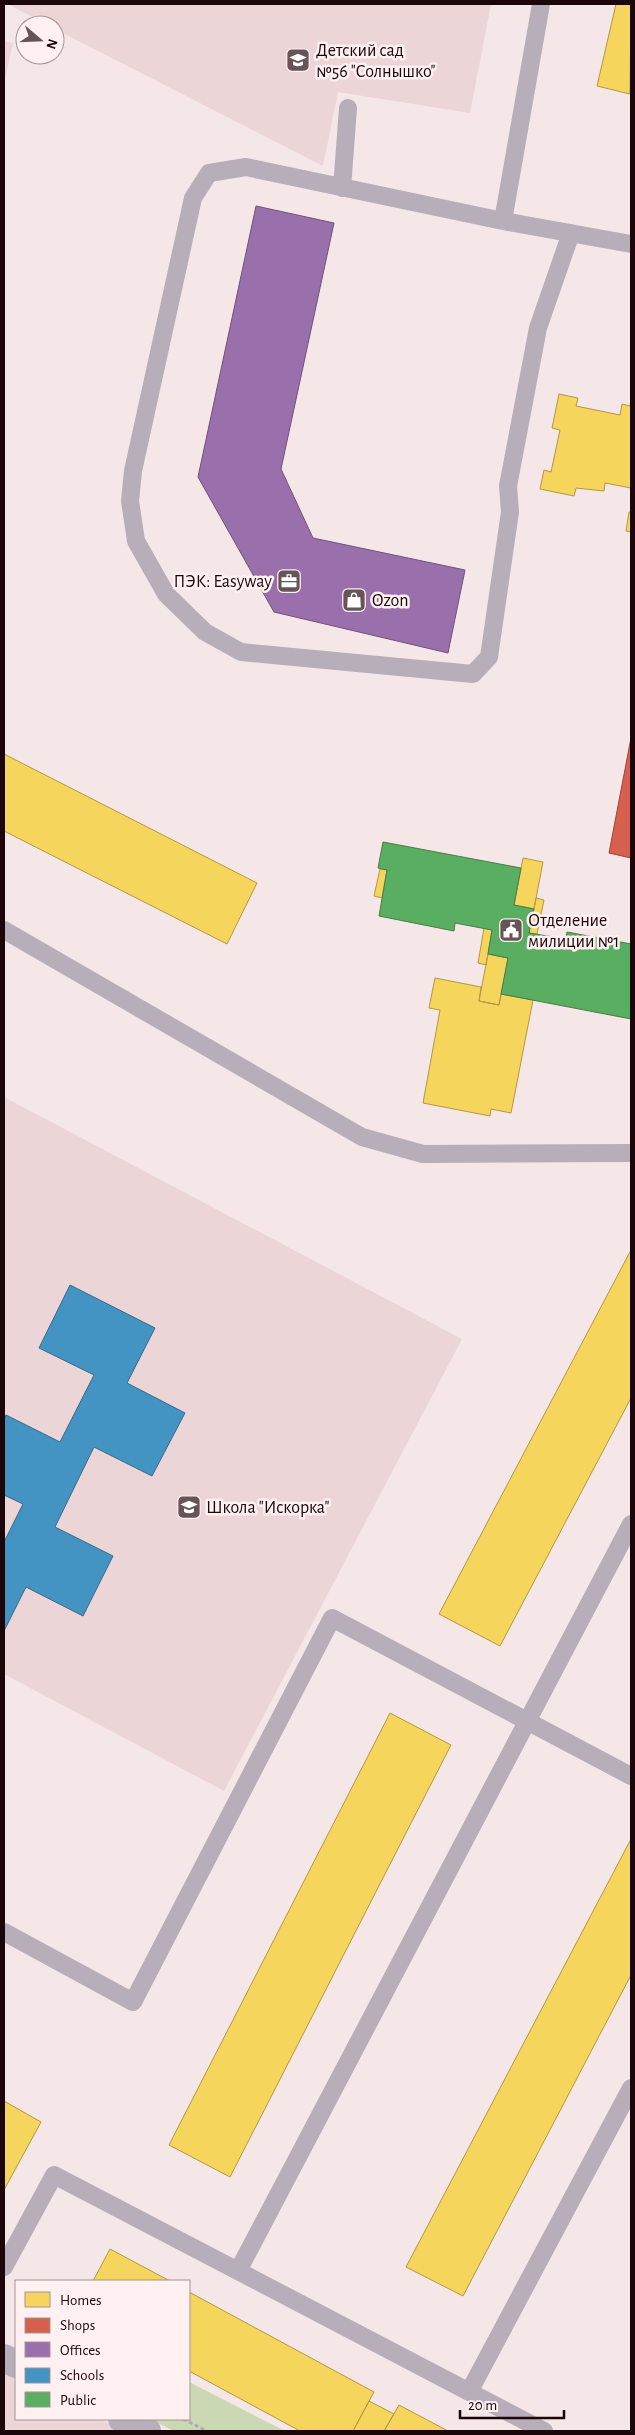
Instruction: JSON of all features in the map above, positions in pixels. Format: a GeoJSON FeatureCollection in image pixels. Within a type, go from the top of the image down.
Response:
{"type":"FeatureCollection","features":[{"type":"Feature","properties":{"kind":"street"},"geometry":{"type":"LineString","coordinates":[[124,2420],[147,2431]]}},
{"type":"Feature","properties":{"kind":"lane"},"geometry":{"type":"LineString","coordinates":[[503,221],[541,4]]}},
{"type":"Feature","properties":{"kind":"lane"},"geometry":{"type":"LineString","coordinates":[[342,188],[348,108]]}},
{"type":"Feature","properties":{"kind":"lane"},"geometry":{"type":"LineString","coordinates":[[571,233],[538,328],[508,486],[510,512],[489,657],[474,674],[241,652],[205,632],[166,594],[136,541],[130,501],[132,471],[193,198],[209,173],[246,167],[503,221],[571,233],[631,244]]}},
{"type":"Feature","properties":{"kind":"lane"},"geometry":{"type":"LineString","coordinates":[[4,930],[362,1137],[423,1154],[631,1153]]}},
{"type":"Feature","properties":{"kind":"lane"},"geometry":{"type":"LineString","coordinates":[[238,2271],[631,1524]]}},
{"type":"Feature","properties":{"kind":"lane"},"geometry":{"type":"LineString","coordinates":[[4,1932],[133,2002],[332,1618],[631,1776]]}},
{"type":"Feature","properties":{"kind":"lane"},"geometry":{"type":"LineString","coordinates":[[469,2392],[631,2088]]}},
{"type":"Feature","properties":{"kind":"lane"},"geometry":{"type":"LineString","coordinates":[[4,2267],[54,2175],[544,2431]]}},
{"type":"Feature","properties":{"kind":"path"},"geometry":{"type":"LineString","coordinates":[[185,2420],[207,2431]]}},
{"type":"Feature","properties":{"kind":"shaded area","name":"Детский сад №56 \"Солнышко\""},"geometry":{"type":"Polygon","coordinates":[[[12,4],[491,4],[470,113],[338,92],[323,166],[65,34],[65,15],[29,15],[11,6],[12,4]]]}},
{"type":"Feature","properties":{"kind":"shaded area"},"geometry":{"type":"Polygon","coordinates":[[[4,41],[13,43],[4,84],[4,41]]]}},
{"type":"Feature","properties":{"kind":"shaded area","name":"Школа \"Искорка\""},"geometry":{"type":"Polygon","coordinates":[[[4,1097],[462,1339],[224,1791],[4,1674],[4,1097]]]}},
{"type":"Feature","properties":{"kind":"shaded area"},"geometry":{"type":"Polygon","coordinates":[[[4,2368],[15,2374],[15,2420],[102,2420],[124,2431],[4,2431],[4,2368]]]}},
{"type":"Feature","properties":{"kind":"green space"},"geometry":{"type":"Polygon","coordinates":[[[190,2383],[285,2431],[174,2431],[151,2420],[190,2420],[190,2383]]]}},
{"type":"Feature","properties":{"kind":"building: Homes"},"geometry":{"type":"Polygon","coordinates":[[[616,4],[631,4],[630,94],[597,86],[616,4]]]}},
{"type":"Feature","properties":{"kind":"building: Homes"},"geometry":{"type":"Polygon","coordinates":[[[559,394],[578,398],[576,406],[620,415],[622,404],[630,406],[631,398],[631,488],[605,483],[604,491],[576,488],[574,496],[540,489],[544,470],[551,472],[560,430],[552,428],[559,394]]]}},
{"type":"Feature","properties":{"kind":"building: Homes"},"geometry":{"type":"Polygon","coordinates":[[[629,512],[631,512],[631,532],[626,531],[629,512]]]}},
{"type":"Feature","properties":{"kind":"building: Homes"},"geometry":{"type":"Polygon","coordinates":[[[4,754],[257,883],[227,944],[4,831],[4,754]]]}},
{"type":"Feature","properties":{"kind":"building: Homes"},"geometry":{"type":"Polygon","coordinates":[[[523,858],[543,862],[534,909],[514,905],[523,858]]]}},
{"type":"Feature","properties":{"kind":"building: Homes"},"geometry":{"type":"Polygon","coordinates":[[[380,869],[387,870],[382,898],[374,896],[380,869]]]}},
{"type":"Feature","properties":{"kind":"building: Homes"},"geometry":{"type":"Polygon","coordinates":[[[536,898],[544,900],[537,934],[529,933],[536,898]]]}},
{"type":"Feature","properties":{"kind":"building: Homes"},"geometry":{"type":"Polygon","coordinates":[[[484,928],[492,930],[486,965],[478,963],[484,928]]]}},
{"type":"Feature","properties":{"kind":"building: Homes"},"geometry":{"type":"Polygon","coordinates":[[[488,954],[508,958],[499,1005],[479,1001],[488,954]]]}},
{"type":"Feature","properties":{"kind":"building: Homes"},"geometry":{"type":"Polygon","coordinates":[[[435,978],[481,987],[479,1001],[499,1005],[501,994],[533,1000],[511,1113],[491,1109],[490,1116],[423,1103],[440,1010],[429,1008],[435,978]]]}},
{"type":"Feature","properties":{"kind":"building: Homes"},"geometry":{"type":"Polygon","coordinates":[[[631,1250],[631,1398],[500,1646],[439,1614],[631,1250]]]}},
{"type":"Feature","properties":{"kind":"building: Homes"},"geometry":{"type":"Polygon","coordinates":[[[390,1713],[451,1745],[230,2177],[169,2145],[390,1713]]]}},
{"type":"Feature","properties":{"kind":"building: Homes"},"geometry":{"type":"Polygon","coordinates":[[[631,1839],[631,1975],[463,2296],[406,2267],[631,1839]]]}},
{"type":"Feature","properties":{"kind":"building: Homes"},"geometry":{"type":"Polygon","coordinates":[[[4,2101],[41,2122],[4,2190],[4,2101]]]}},
{"type":"Feature","properties":{"kind":"building: Homes"},"geometry":{"type":"Polygon","coordinates":[[[110,2249],[168,2280],[94,2280],[110,2249]]]}},
{"type":"Feature","properties":{"kind":"building: Homes"},"geometry":{"type":"Polygon","coordinates":[[[190,2293],[374,2392],[353,2431],[300,2431],[190,2372],[190,2293]]]}},
{"type":"Feature","properties":{"kind":"building: Homes"},"geometry":{"type":"Polygon","coordinates":[[[369,2401],[394,2414],[384,2431],[353,2431],[369,2401]]]}},
{"type":"Feature","properties":{"kind":"building: Homes"},"geometry":{"type":"Polygon","coordinates":[[[399,2405],[448,2431],[384,2431],[399,2405]]]}},
{"type":"Feature","properties":{"kind":"building: Shops"},"geometry":{"type":"Polygon","coordinates":[[[631,738],[631,858],[609,853],[631,738]]]}},
{"type":"Feature","properties":{"kind":"building: Offices"},"geometry":{"type":"Polygon","coordinates":[[[256,206],[334,223],[281,469],[313,538],[465,570],[448,653],[274,612],[198,477],[256,206]]]}},
{"type":"Feature","properties":{"kind":"building: Schools"},"geometry":{"type":"Polygon","coordinates":[[[70,1285],[155,1328],[127,1383],[185,1413],[152,1476],[94,1447],[55,1527],[113,1556],[83,1616],[26,1587],[4,1631],[4,1542],[23,1504],[4,1495],[4,1420],[6,1415],[60,1442],[94,1375],[39,1348],[70,1285]]]}},
{"type":"Feature","properties":{"kind":"building: Public","name":"Отделение милиции №1"},"geometry":{"type":"Polygon","coordinates":[[[383,842],[521,868],[514,905],[534,909],[529,933],[566,939],[567,932],[631,944],[631,1019],[501,994],[508,958],[488,954],[492,930],[455,923],[454,931],[379,916],[387,870],[378,868],[383,842]]]}},
{"type":"Feature","properties":{"kind":"place","name":"Детский сад №56 \"Солнышко\""},"geometry":{"type":"Point","coordinates":[298,60]}},
{"type":"Feature","properties":{"kind":"place","name":"ПЭК: Easyway"},"geometry":{"type":"Point","coordinates":[289,581]}},
{"type":"Feature","properties":{"kind":"place","name":"Ozon"},"geometry":{"type":"Point","coordinates":[354,600]}},
{"type":"Feature","properties":{"kind":"place","name":"Отделение милиции №1"},"geometry":{"type":"Point","coordinates":[511,930]}},
{"type":"Feature","properties":{"kind":"place","name":"Школа \"Искорка\""},"geometry":{"type":"Point","coordinates":[189,1507]}}]}
